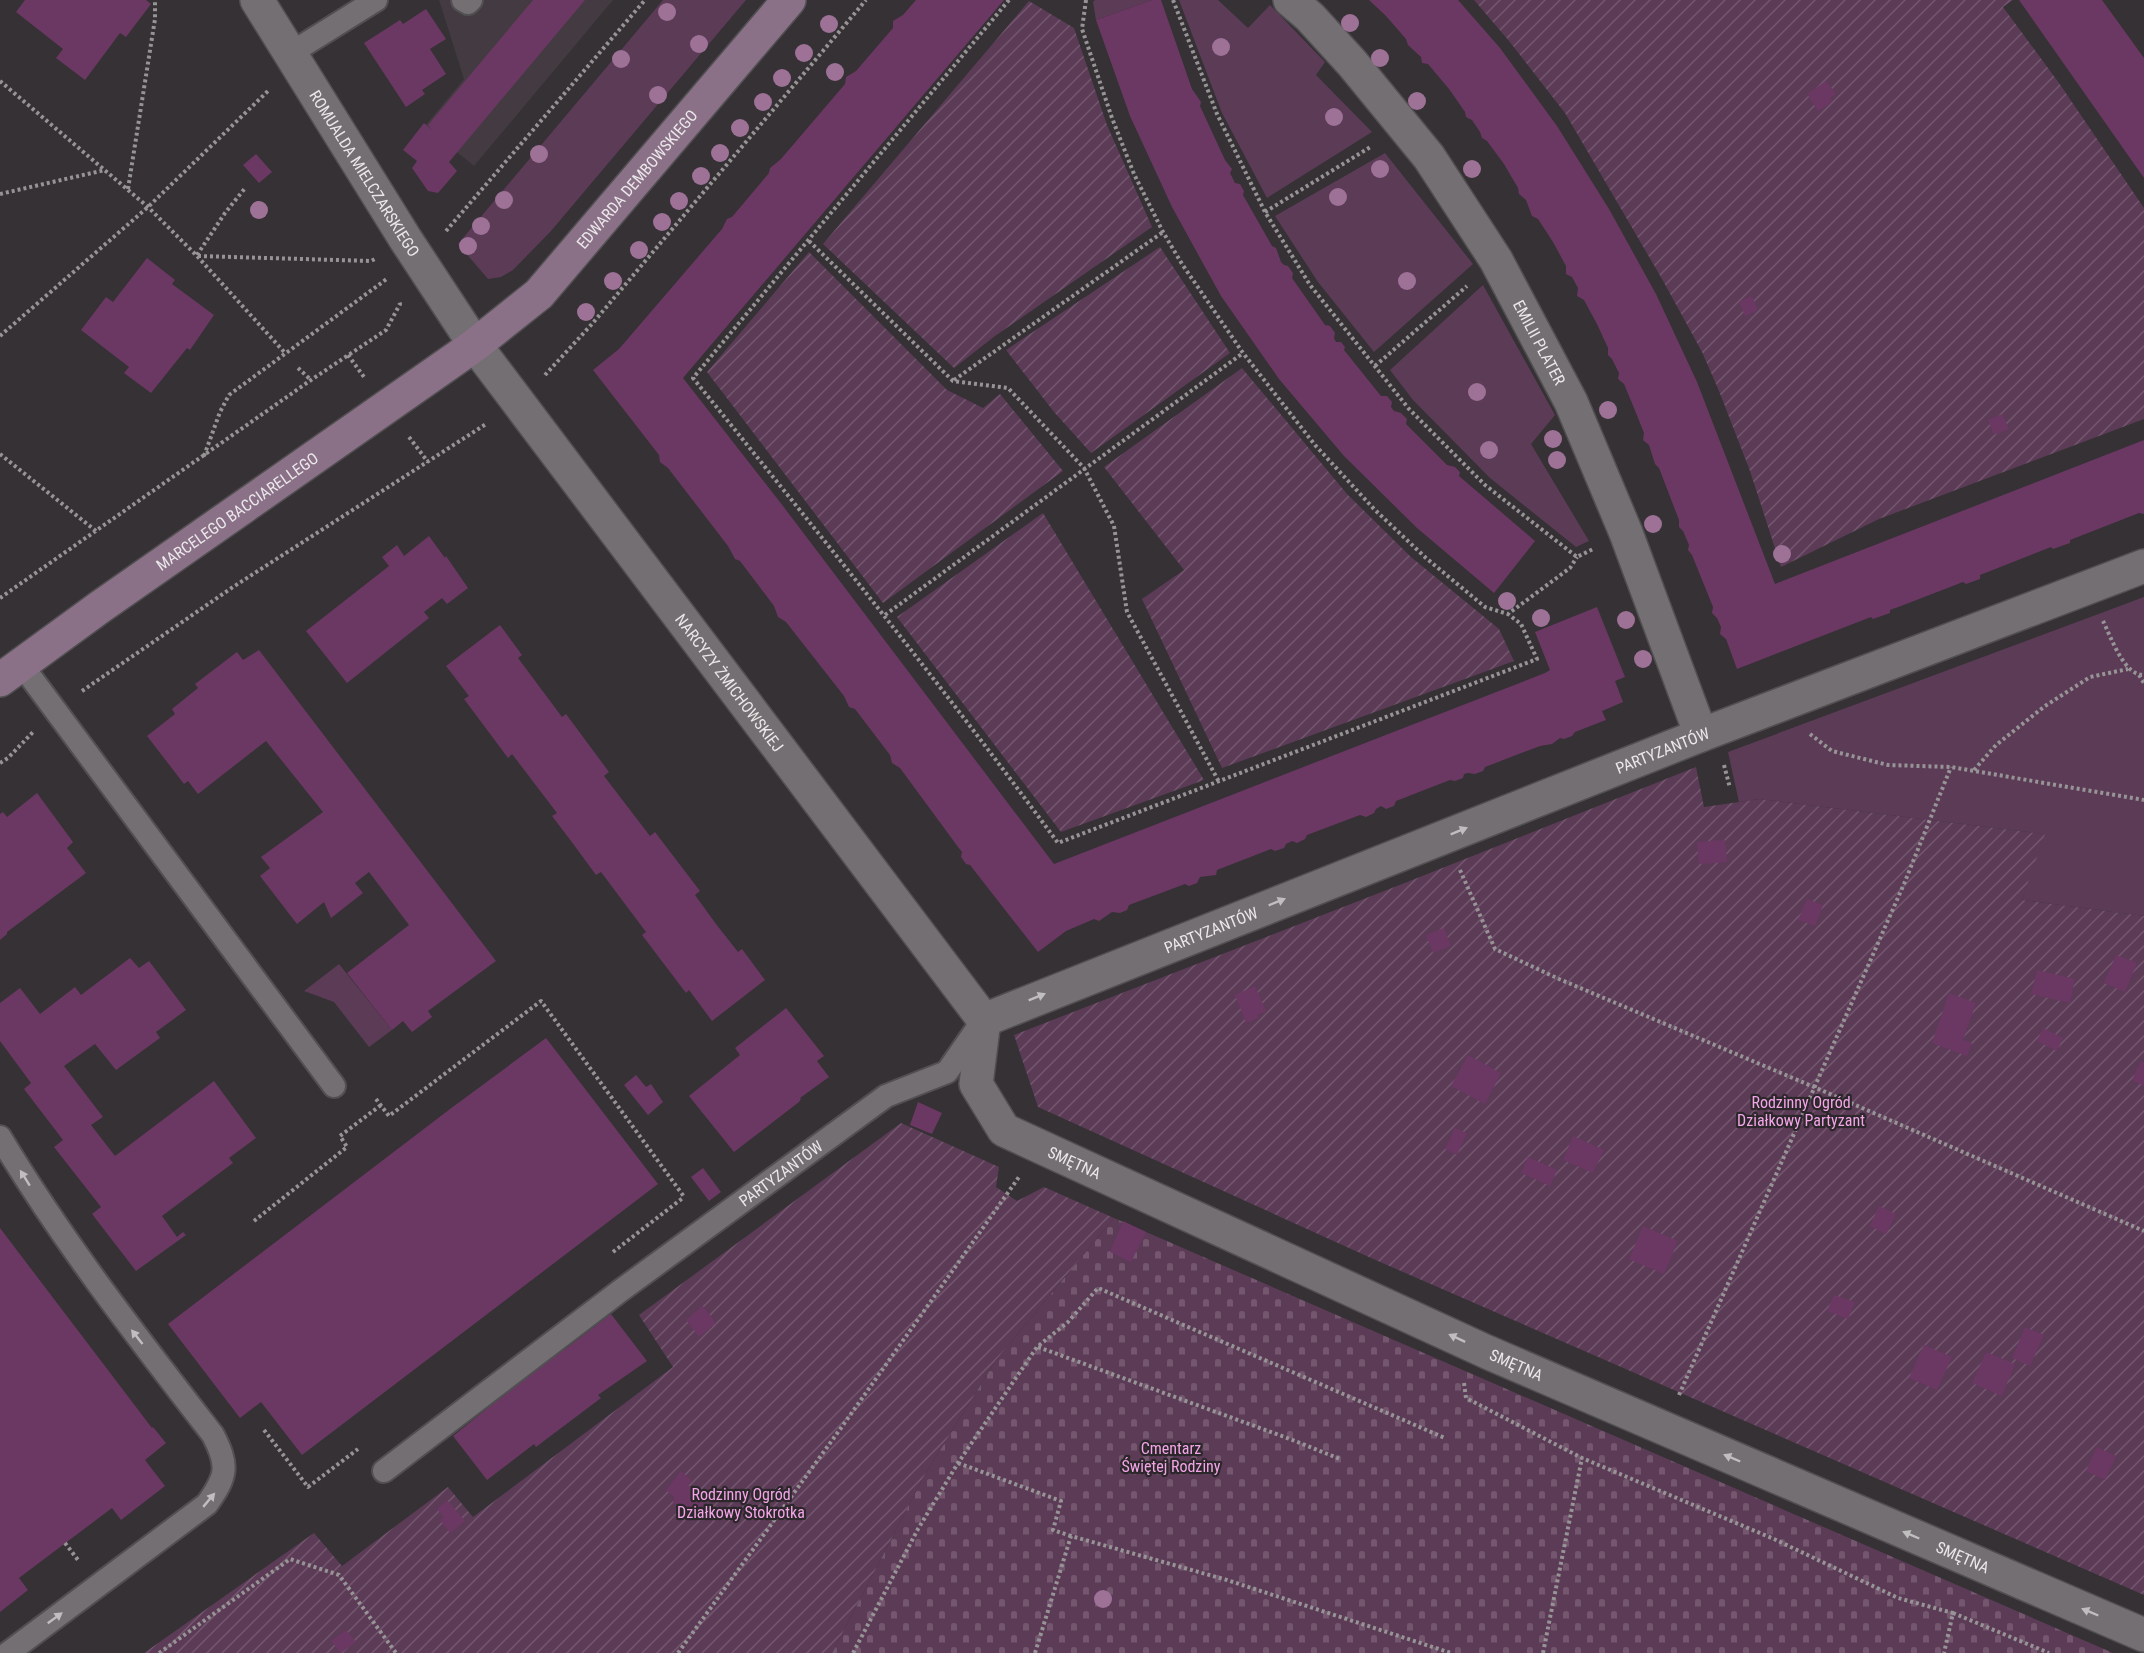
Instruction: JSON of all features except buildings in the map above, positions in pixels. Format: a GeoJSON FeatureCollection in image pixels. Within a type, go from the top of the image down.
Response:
{"type":"FeatureCollection","features":[{"type":"Feature","properties":{"kind":"street","name":"ROMUALDA MIELCZARSKIEGO"},"geometry":{"type":"LineString","coordinates":[[257,0],[406,240],[475,345]]}},
{"type":"Feature","properties":{"kind":"street","name":"EDWARDA DEMBOWSKIEGO"},"geometry":{"type":"LineString","coordinates":[[475,345],[539,294],[561,271],[789,0]]}},
{"type":"Feature","properties":{"kind":"street","name":"EMILII PLATER"},"geometry":{"type":"LineString","coordinates":[[1290,0],[1310,17],[1352,63],[1429,157],[1464,207],[1496,260],[1571,402],[1626,533],[1701,735]]}},
{"type":"Feature","properties":{"kind":"street","name":"NARCYZY ŻMICHOWSKIEJ"},"geometry":{"type":"LineString","coordinates":[[475,345],[984,1020]]}},
{"type":"Feature","properties":{"kind":"street","name":"MARCELEGO BACCIARELLEGO"},"geometry":{"type":"LineString","coordinates":[[10,672],[475,345]]}},
{"type":"Feature","properties":{"kind":"street","name":"PARTYZANTÓW"},"geometry":{"type":"LineString","coordinates":[[984,1020],[1701,735],[2144,566]]}},
{"type":"Feature","properties":{"kind":"street","name":"SMĘTNA"},"geometry":{"type":"LineString","coordinates":[[984,1020],[976,1084],[1004,1130],[1487,1352],[2144,1635]]}},
{"type":"Feature","properties":{"kind":"lane"},"geometry":{"type":"LineString","coordinates":[[296,60],[376,0]]}},
{"type":"Feature","properties":{"kind":"lane"},"geometry":{"type":"LineString","coordinates":[[463,0],[468,3],[471,0]]}},
{"type":"Feature","properties":{"kind":"lane"},"geometry":{"type":"LineString","coordinates":[[10,672],[56,710],[334,1086]]}},
{"type":"Feature","properties":{"kind":"lane","name":"PARTYZANTÓW"},"geometry":{"type":"LineString","coordinates":[[384,1471],[620,1290],[886,1096],[947,1072],[984,1020]]}},
{"type":"Feature","properties":{"kind":"lane"},"geometry":{"type":"LineString","coordinates":[[0,1137],[27,1183],[104,1293],[213,1435],[221,1452],[225,1469],[218,1489],[207,1504],[8,1653]]}},
{"type":"Feature","properties":{"kind":"path"},"geometry":{"type":"LineString","coordinates":[[128,189],[155,19],[155,0]]}},
{"type":"Feature","properties":{"kind":"path"},"geometry":{"type":"LineString","coordinates":[[441,237],[645,0]]}},
{"type":"Feature","properties":{"kind":"path"},"geometry":{"type":"LineString","coordinates":[[0,763],[8,758],[56,710],[232,587],[519,402],[592,324],[866,0]]}},
{"type":"Feature","properties":{"kind":"path"},"geometry":{"type":"LineString","coordinates":[[1009,0],[693,378],[885,615],[1058,843],[1537,659],[1521,624],[1508,614],[1485,607],[1426,558],[1374,509],[1315,445],[1270,391],[1182,264],[1134,174],[1112,118],[1082,29],[1086,0]]}},
{"type":"Feature","properties":{"kind":"path"},"geometry":{"type":"LineString","coordinates":[[1173,0],[1218,114],[1265,212],[1310,285],[1409,409],[1485,485],[1577,557]]}},
{"type":"Feature","properties":{"kind":"path"},"geometry":{"type":"LineString","coordinates":[[0,336],[148,207],[276,83],[296,60]]}},
{"type":"Feature","properties":{"kind":"path"},"geometry":{"type":"LineString","coordinates":[[0,81],[148,207],[197,256],[286,354]]}},
{"type":"Feature","properties":{"kind":"path"},"geometry":{"type":"LineString","coordinates":[[1265,212],[1404,126]]}},
{"type":"Feature","properties":{"kind":"path"},"geometry":{"type":"LineString","coordinates":[[0,194],[106,170]]}},
{"type":"Feature","properties":{"kind":"path"},"geometry":{"type":"LineString","coordinates":[[197,256],[225,213],[246,187]]}},
{"type":"Feature","properties":{"kind":"path"},"geometry":{"type":"LineString","coordinates":[[953,381],[1163,232]]}},
{"type":"Feature","properties":{"kind":"path"},"geometry":{"type":"LineString","coordinates":[[809,241],[953,381],[1008,388],[1084,468],[1114,526],[1127,612],[1219,782]]}},
{"type":"Feature","properties":{"kind":"path"},"geometry":{"type":"LineString","coordinates":[[197,256],[371,261],[383,256]]}},
{"type":"Feature","properties":{"kind":"path"},"geometry":{"type":"LineString","coordinates":[[1375,366],[1496,260]]}},
{"type":"Feature","properties":{"kind":"path"},"geometry":{"type":"LineString","coordinates":[[204,456],[220,412],[229,395],[389,277]]}},
{"type":"Feature","properties":{"kind":"path"},"geometry":{"type":"LineString","coordinates":[[0,598],[386,330],[400,304]]}},
{"type":"Feature","properties":{"kind":"path"},"geometry":{"type":"LineString","coordinates":[[885,615],[1243,353]]}},
{"type":"Feature","properties":{"kind":"path"},"geometry":{"type":"LineString","coordinates":[[348,356],[366,380]]}},
{"type":"Feature","properties":{"kind":"path"},"geometry":{"type":"LineString","coordinates":[[298,368],[311,380]]}},
{"type":"Feature","properties":{"kind":"path"},"geometry":{"type":"LineString","coordinates":[[404,430],[428,462]]}},
{"type":"Feature","properties":{"kind":"path"},"geometry":{"type":"LineString","coordinates":[[0,454],[96,531]]}},
{"type":"Feature","properties":{"kind":"path"},"geometry":{"type":"LineString","coordinates":[[1508,614],[1570,568],[1577,557],[1626,533]]}},
{"type":"Feature","properties":{"kind":"path"},"geometry":{"type":"LineString","coordinates":[[2088,588],[2128,669]]}},
{"type":"Feature","properties":{"kind":"path"},"geometry":{"type":"LineString","coordinates":[[1973,771],[1996,746],[2045,706],[2090,677],[2128,669],[2141,675],[2144,683]]}},
{"type":"Feature","properties":{"kind":"path"},"geometry":{"type":"LineString","coordinates":[[1784,703],[1790,719],[1832,750],[1888,765],[1951,767],[2144,800]]}},
{"type":"Feature","properties":{"kind":"path"},"geometry":{"type":"LineString","coordinates":[[1662,1428],[1680,1392],[1904,884],[1951,767]]}},
{"type":"Feature","properties":{"kind":"path"},"geometry":{"type":"LineString","coordinates":[[1460,869],[1495,949],[1559,979],[2144,1231]]}},
{"type":"Feature","properties":{"kind":"path"},"geometry":{"type":"LineString","coordinates":[[376,1099],[389,1116],[541,1001],[706,1228]]}},
{"type":"Feature","properties":{"kind":"path"},"geometry":{"type":"LineString","coordinates":[[254,1221],[347,1147],[340,1136],[381,1105]]}},
{"type":"Feature","properties":{"kind":"path"},"geometry":{"type":"LineString","coordinates":[[678,1653],[994,1215],[1039,1146]]}},
{"type":"Feature","properties":{"kind":"path"},"geometry":{"type":"LineString","coordinates":[[609,1255],[684,1197]]}},
{"type":"Feature","properties":{"kind":"path"},"geometry":{"type":"LineString","coordinates":[[853,1653],[913,1538],[958,1463],[1037,1347],[1068,1322],[1098,1288],[1446,1438]]}},
{"type":"Feature","properties":{"kind":"path"},"geometry":{"type":"LineString","coordinates":[[1037,1347],[1340,1459]]}},
{"type":"Feature","properties":{"kind":"path"},"geometry":{"type":"LineString","coordinates":[[1466,1398],[1582,1458],[1774,1539],[1898,1598],[1953,1613],[2049,1653]]}},
{"type":"Feature","properties":{"kind":"path"},"geometry":{"type":"LineString","coordinates":[[264,1430],[308,1487],[364,1444]]}},
{"type":"Feature","properties":{"kind":"path"},"geometry":{"type":"LineString","coordinates":[[1543,1653],[1582,1458]]}},
{"type":"Feature","properties":{"kind":"path"},"geometry":{"type":"LineString","coordinates":[[958,1463],[1061,1502],[1053,1530],[1227,1580],[1451,1653]]}},
{"type":"Feature","properties":{"kind":"path"},"geometry":{"type":"LineString","coordinates":[[1035,1653],[1071,1536]]}},
{"type":"Feature","properties":{"kind":"path"},"geometry":{"type":"LineString","coordinates":[[65,1543],[78,1560]]}},
{"type":"Feature","properties":{"kind":"path"},"geometry":{"type":"LineString","coordinates":[[159,1653],[290,1559],[339,1575],[396,1653]]}},
{"type":"Feature","properties":{"kind":"path"},"geometry":{"type":"LineString","coordinates":[[1944,1653],[1953,1613]]}},
{"type":"Feature","properties":{"kind":"shaded area"},"geometry":{"type":"Polygon","coordinates":[[[439,0],[613,0],[474,166],[425,126],[464,79],[439,0]]]}},
{"type":"Feature","properties":{"kind":"green space"},"geometry":{"type":"Polygon","coordinates":[[[663,0],[746,0],[551,231],[513,270],[501,277],[488,279],[458,244],[663,0]]]}},
{"type":"Feature","properties":{"kind":"green space"},"geometry":{"type":"Polygon","coordinates":[[[1095,0],[1152,0],[1096,20],[1093,2],[1095,0]]]}},
{"type":"Feature","properties":{"kind":"green space"},"geometry":{"type":"Polygon","coordinates":[[[1179,0],[1218,0],[1248,28],[1270,5],[1325,62],[1316,75],[1372,132],[1267,198],[1222,113],[1179,0]]]}},
{"type":"Feature","properties":{"kind":"green space"},"geometry":{"type":"Polygon","coordinates":[[[1474,0],[2013,0],[2003,7],[2059,83],[2144,208],[2144,419],[1879,519],[1781,567],[1750,471],[1702,352],[1565,113],[1474,0]]]}},
{"type":"Feature","properties":{"kind":"green space"},"geometry":{"type":"Polygon","coordinates":[[[1029,1],[1074,28],[1107,125],[1152,227],[995,336],[954,368],[823,244],[1029,1]]]}},
{"type":"Feature","properties":{"kind":"green space"},"geometry":{"type":"Polygon","coordinates":[[[1385,153],[1473,264],[1374,352],[1318,282],[1275,216],[1385,153]]]}},
{"type":"Feature","properties":{"kind":"green space"},"geometry":{"type":"Polygon","coordinates":[[[1160,247],[1230,353],[1091,453],[1054,412],[1006,350],[1160,247]]]}},
{"type":"Feature","properties":{"kind":"green space"},"geometry":{"type":"Polygon","coordinates":[[[809,252],[947,390],[983,408],[1000,394],[1063,471],[883,603],[707,372],[809,252]]]}},
{"type":"Feature","properties":{"kind":"green space"},"geometry":{"type":"Polygon","coordinates":[[[1483,285],[1555,415],[1531,444],[1589,541],[1576,547],[1490,478],[1413,400],[1390,370],[1483,285]]]}},
{"type":"Feature","properties":{"kind":"green space"},"geometry":{"type":"Polygon","coordinates":[[[1242,368],[1347,494],[1411,557],[1499,629],[1514,661],[1222,768],[1142,599],[1184,570],[1104,467],[1242,368]]]}},
{"type":"Feature","properties":{"kind":"green space"},"geometry":{"type":"Polygon","coordinates":[[[1043,513],[1204,780],[1061,832],[897,617],[1043,513]]]}},
{"type":"Feature","properties":{"kind":"green space"},"geometry":{"type":"Polygon","coordinates":[[[2144,597],[2144,916],[2022,900],[2044,834],[1760,799],[1739,802],[1728,752],[2144,597]]]}},
{"type":"Feature","properties":{"kind":"green space","name":"Rodzinny Ogród Działkowy Partyzant"},"geometry":{"type":"Polygon","coordinates":[[[1696,767],[1704,807],[1760,799],[2045,834],[2022,900],[2144,916],[2144,1595],[1371,1258],[1038,1107],[1014,1035],[1696,767]]]}},
{"type":"Feature","properties":{"kind":"green space"},"geometry":{"type":"Polygon","coordinates":[[[339,964],[392,1030],[369,1047],[334,1002],[304,991],[339,964]]]}},
{"type":"Feature","properties":{"kind":"green space","name":"Rodzinny Ogród Działkowy Stokrotka"},"geometry":{"type":"Polygon","coordinates":[[[901,1123],[999,1167],[996,1187],[1017,1201],[1044,1187],[1114,1218],[996,1360],[924,1476],[832,1653],[144,1653],[314,1533],[342,1566],[448,1487],[473,1517],[673,1367],[639,1315],[901,1123]]]}},
{"type":"Feature","properties":{"kind":"green space","name":"Cmentarz Świętej Rodziny"},"geometry":{"type":"Polygon","coordinates":[[[1114,1218],[2113,1653],[832,1653],[924,1476],[996,1360],[1114,1218]]]}}]}
